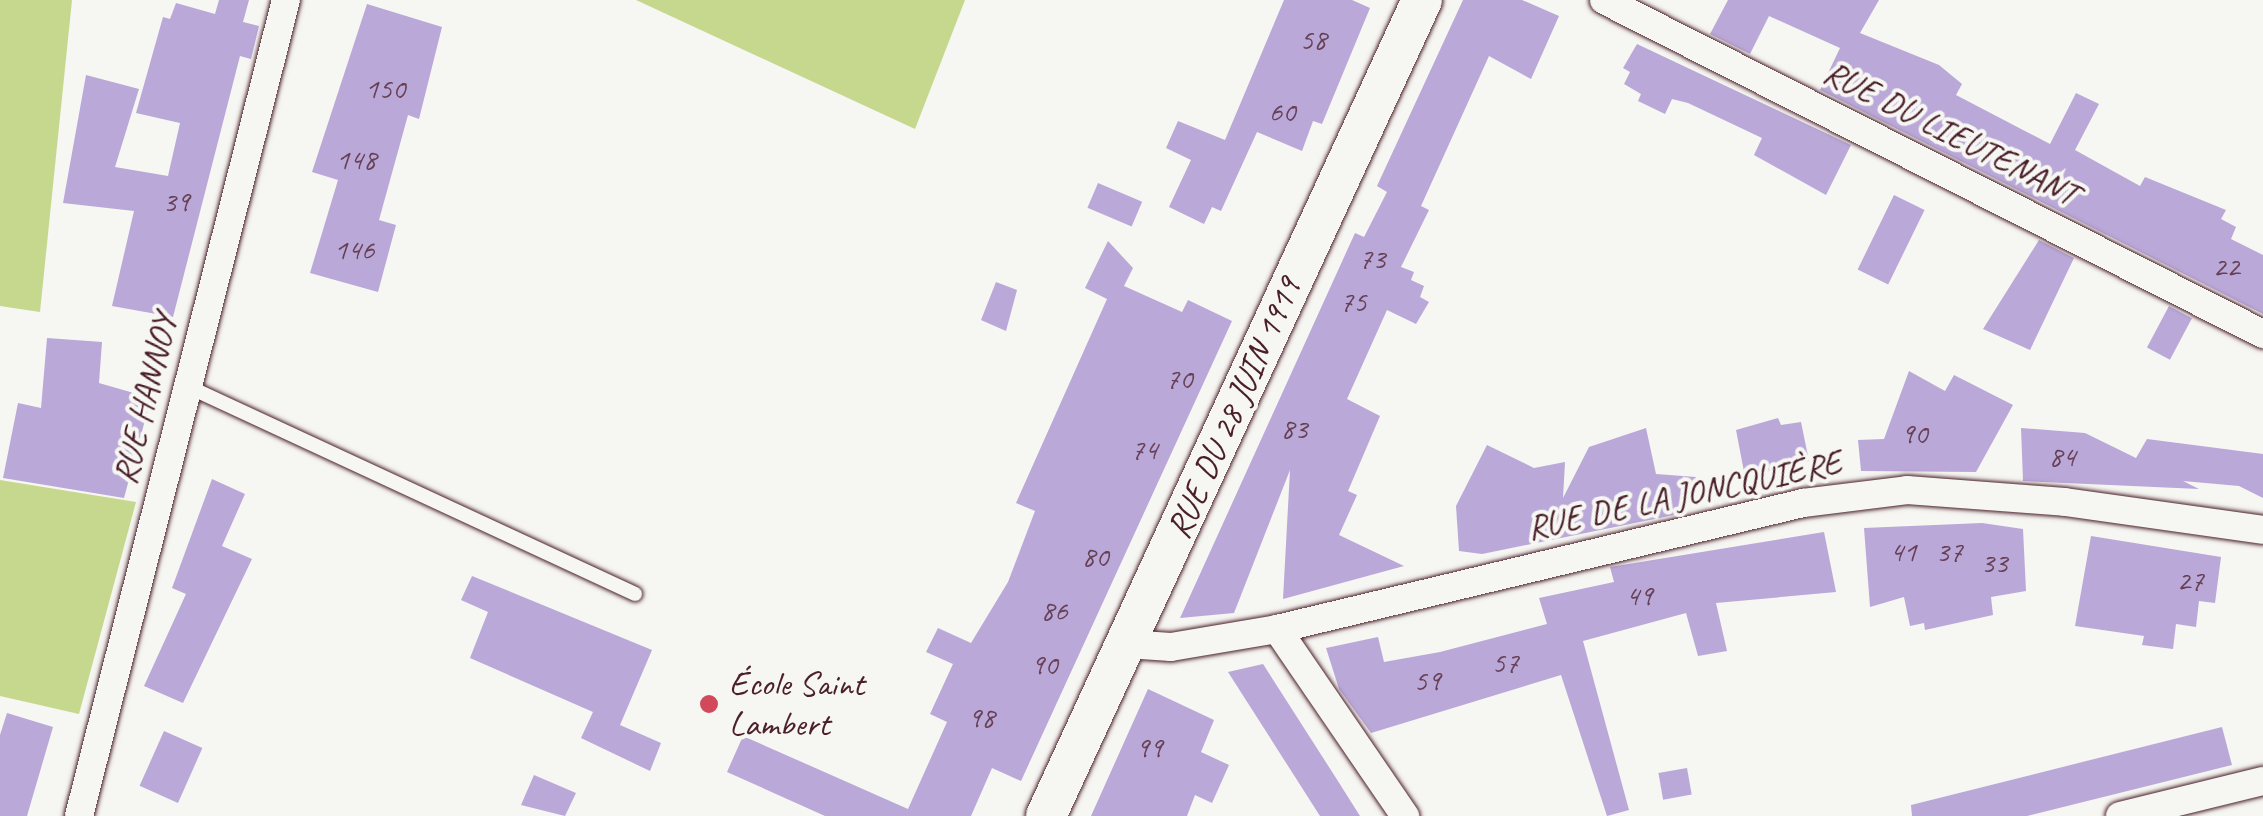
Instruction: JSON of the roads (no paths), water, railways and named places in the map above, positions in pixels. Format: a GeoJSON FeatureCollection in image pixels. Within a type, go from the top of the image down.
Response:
{"type":"FeatureCollection","features":[{"type":"Feature","properties":{"kind":"main road","name":"RUE DU 28 JUIN 1919"},"geometry":{"type":"LineString","coordinates":[[1046,816],[1422,0]]}},
{"type":"Feature","properties":{"kind":"street","name":"RUE HANNOY"},"geometry":{"type":"LineString","coordinates":[[79,816],[286,0]]}},
{"type":"Feature","properties":{"kind":"street","name":"RUE DU LIEUTENANT"},"geometry":{"type":"LineString","coordinates":[[1604,0],[2263,334]]}},
{"type":"Feature","properties":{"kind":"street","name":"RUE DE LA JONCQUIÈRE"},"geometry":{"type":"LineString","coordinates":[[1126,644],[1171,647],[1277,628],[1766,511],[1906,490],[2066,502],[2263,530]]}},
{"type":"Feature","properties":{"kind":"street"},"geometry":{"type":"LineString","coordinates":[[1277,628],[1405,816]]}},
{"type":"Feature","properties":{"kind":"street"},"geometry":{"type":"LineString","coordinates":[[2120,816],[2263,781]]}},
{"type":"Feature","properties":{"kind":"lane"},"geometry":{"type":"LineString","coordinates":[[187,386],[635,594]]}},
{"type":"Feature","properties":{"kind":"place","name":"École Saint Lambert"},"geometry":{"type":"Point","coordinates":[709,704]}}]}
